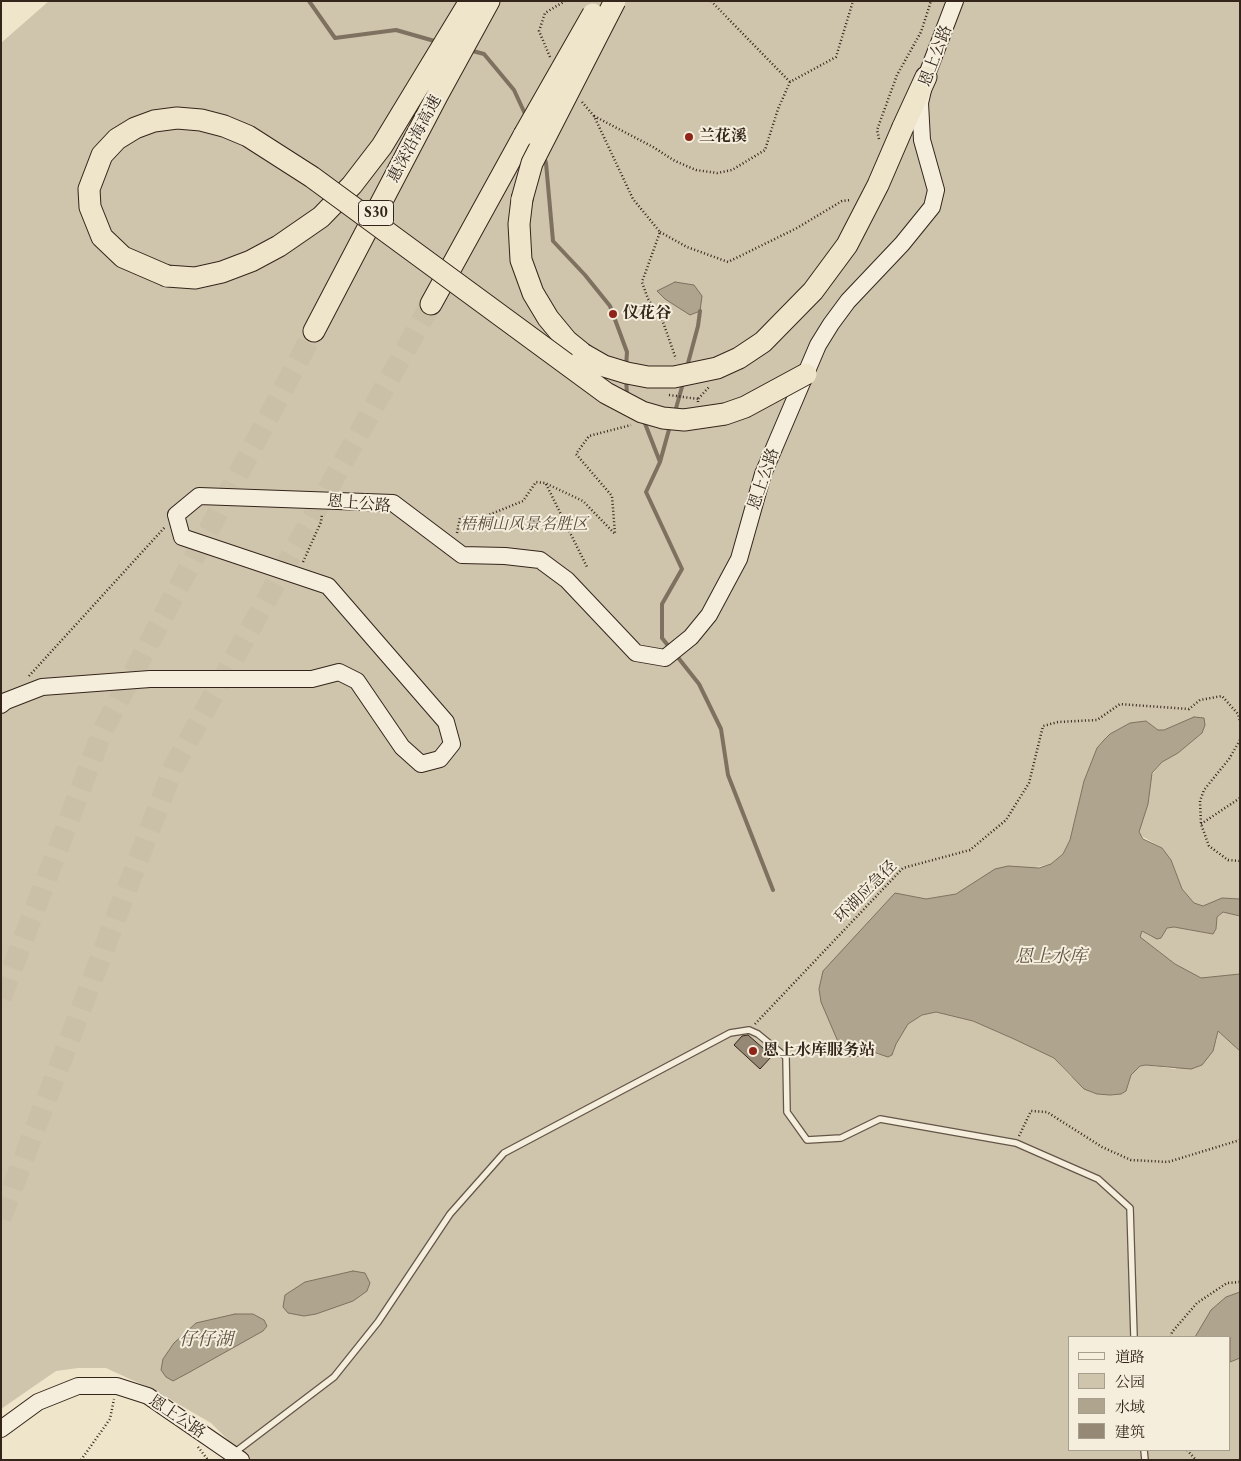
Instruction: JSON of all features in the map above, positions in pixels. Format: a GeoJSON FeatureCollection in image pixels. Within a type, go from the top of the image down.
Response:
{"type":"FeatureCollection","features":[{"type":"Feature","properties":{"kind":"highway"},"geometry":{"type":"LineString","coordinates":[[470,1],[429,89],[352,185],[321,217],[279,246],[251,261],[222,272],[194,278],[167,276],[123,257],[102,237],[90,207],[89,189],[102,155],[117,140],[135,128],[154,121],[177,118],[200,120],[224,126],[248,136],[312,176],[606,393],[642,412],[663,418],[684,420],[725,414],[745,407],[806,374]]}},
{"type":"Feature","properties":{"kind":"highway","name":"惠深沿海高速"},"geometry":{"type":"LineString","coordinates":[[314,331],[429,89],[489,1]]}},
{"type":"Feature","properties":{"kind":"highway"},"geometry":{"type":"LineString","coordinates":[[431,304],[600,1]]}},
{"type":"Feature","properties":{"kind":"highway"},"geometry":{"type":"LineString","coordinates":[[615,1],[532,163],[522,200],[519,224],[521,260],[533,293],[548,318],[567,340],[583,354],[604,366],[627,374],[648,377],[674,376],[717,368],[739,358],[763,342],[813,291],[846,245],[878,185],[926,77]]}},
{"type":"Feature","properties":{"kind":"street","name":"恩上公路"},"geometry":{"type":"LineString","coordinates":[[176,515],[199,496],[393,503],[462,555],[505,556],[540,560],[567,580],[636,653],[665,658],[691,637],[709,615],[739,559],[764,474],[818,346],[837,316],[902,244],[932,206],[936,190],[920,127],[920,103],[926,77],[955,1]]}},
{"type":"Feature","properties":{"kind":"street"},"geometry":{"type":"LineString","coordinates":[[1,706],[6,701],[42,687],[150,679],[312,679],[339,672],[357,681],[402,747],[421,764],[440,759],[452,744],[446,722],[328,586],[182,537],[176,515]]}},
{"type":"Feature","properties":{"kind":"street","name":"恩上公路"},"geometry":{"type":"LineString","coordinates":[[1,1430],[38,1402],[78,1386],[117,1386],[148,1396],[237,1457]]}},
{"type":"Feature","properties":{"kind":"lane"},"geometry":{"type":"LineString","coordinates":[[237,1457],[334,1377],[378,1322],[450,1214],[504,1153],[730,1033],[749,1030],[758,1034],[786,1056],[787,1112],[807,1140],[841,1138],[880,1119],[1016,1143],[1098,1179],[1130,1208],[1134,1336]]}},
{"type":"Feature","properties":{"kind":"path"},"geometry":{"type":"LineString","coordinates":[[553,65],[539,30],[545,13],[565,1]]}},
{"type":"Feature","properties":{"kind":"path"},"geometry":{"type":"LineString","coordinates":[[711,1],[790,82]]}},
{"type":"Feature","properties":{"kind":"path"},"geometry":{"type":"LineString","coordinates":[[594,116],[653,147],[674,161],[696,170],[716,173],[732,170],[765,150],[778,110],[790,82],[836,58],[852,1]]}},
{"type":"Feature","properties":{"kind":"path"},"geometry":{"type":"LineString","coordinates":[[880,147],[877,130],[897,75],[921,32],[931,1]]}},
{"type":"Feature","properties":{"kind":"path"},"geometry":{"type":"LineString","coordinates":[[582,101],[594,116],[633,199],[660,232],[687,247],[728,262],[796,228],[842,201],[860,199]]}},
{"type":"Feature","properties":{"kind":"path"},"geometry":{"type":"LineString","coordinates":[[660,232],[642,282],[648,299],[663,322],[676,358],[673,367]]}},
{"type":"Feature","properties":{"kind":"path"},"geometry":{"type":"LineString","coordinates":[[665,395],[698,399],[711,384]]}},
{"type":"Feature","properties":{"kind":"path"},"geometry":{"type":"LineString","coordinates":[[457,535],[460,518],[482,518],[523,501],[536,482],[545,483],[582,501],[615,534],[612,496],[576,454],[589,436],[636,424]]}},
{"type":"Feature","properties":{"kind":"path"},"geometry":{"type":"LineString","coordinates":[[545,483],[587,568]]}},
{"type":"Feature","properties":{"kind":"path"},"geometry":{"type":"LineString","coordinates":[[291,573],[302,564],[310,550],[321,522],[323,500]]}},
{"type":"Feature","properties":{"kind":"path"},"geometry":{"type":"LineString","coordinates":[[25,679],[176,515]]}},
{"type":"Feature","properties":{"kind":"path","name":"环湖应急径"},"geometry":{"type":"LineString","coordinates":[[749,1030],[903,868],[970,850],[1006,820],[1029,783],[1043,726],[1058,722],[1096,720],[1120,704],[1189,709],[1200,700],[1222,696],[1238,714],[1240,720]]}},
{"type":"Feature","properties":{"kind":"path"},"geometry":{"type":"LineString","coordinates":[[1240,740],[1229,759],[1204,790],[1200,801],[1202,824],[1209,846],[1228,860],[1240,861]]}},
{"type":"Feature","properties":{"kind":"path"},"geometry":{"type":"LineString","coordinates":[[1202,824],[1240,798]]}},
{"type":"Feature","properties":{"kind":"path"},"geometry":{"type":"LineString","coordinates":[[1016,1143],[1031,1111],[1047,1112],[1102,1147],[1131,1160],[1168,1162],[1240,1140]]}},
{"type":"Feature","properties":{"kind":"path"},"geometry":{"type":"LineString","coordinates":[[1171,1336],[1172,1332],[1197,1303],[1227,1284],[1240,1282]]}},
{"type":"Feature","properties":{"kind":"path"},"geometry":{"type":"LineString","coordinates":[[81,1460],[110,1419],[117,1386]]}},
{"type":"Feature","properties":{"kind":"green space","name":"梧桐山风景名胜区"},"geometry":{"type":"Polygon","coordinates":[[[49,1],[1240,1],[1240,899],[1232,898],[1203,906],[1194,903],[1182,889],[1171,860],[1162,848],[1140,835],[1138,828],[1148,804],[1150,777],[1162,762],[1178,753],[1202,733],[1195,717],[1164,730],[1158,730],[1146,721],[1130,723],[1110,734],[1097,748],[1084,781],[1070,840],[1063,854],[1051,864],[982,878],[956,894],[926,899],[895,893],[855,1057],[866,1053],[882,1055],[894,1052],[895,1044],[908,1024],[922,1015],[936,1012],[973,1021],[1054,1058],[1070,1076],[1097,1094],[1110,1095],[1126,1091],[1131,1075],[1140,1066],[1146,1065],[1175,1069],[1216,1041],[1218,1031],[1240,1051],[1240,1460],[228,1460],[228,1440],[211,1423],[156,1391],[106,1368],[78,1368],[56,1371],[1,1409],[1,43],[49,1]]]}},
{"type":"Feature","properties":{"kind":"green space"},"geometry":{"type":"Polygon","coordinates":[[[1223,912],[1240,916],[1240,974],[1201,979],[1175,964],[1140,938],[1142,931],[1150,936],[1161,938],[1167,928],[1174,927],[1212,934],[1216,929],[1217,917],[1223,912]]]}},
{"type":"Feature","properties":{"kind":"water"},"geometry":{"type":"Polygon","coordinates":[[[675,282],[694,285],[702,296],[700,311],[690,315],[665,299],[657,291],[675,282]]]}},
{"type":"Feature","properties":{"kind":"water","name":"恩上水库"},"geometry":{"type":"Polygon","coordinates":[[[1194,717],[1204,718],[1205,725],[1202,733],[1178,753],[1162,762],[1152,773],[1148,804],[1139,832],[1143,839],[1162,848],[1171,860],[1182,889],[1194,903],[1203,906],[1222,898],[1240,899],[1240,916],[1223,912],[1217,917],[1216,929],[1213,934],[1174,927],[1167,928],[1161,938],[1157,939],[1142,931],[1140,937],[1175,964],[1201,978],[1240,974],[1240,1051],[1218,1031],[1213,1051],[1202,1065],[1191,1069],[1140,1066],[1131,1075],[1126,1091],[1121,1094],[1110,1095],[1097,1094],[1084,1089],[1054,1058],[973,1021],[936,1012],[922,1015],[908,1024],[892,1055],[888,1057],[876,1053],[855,1057],[847,1056],[842,1051],[821,1002],[819,989],[823,971],[895,893],[926,899],[956,894],[995,869],[1008,866],[1039,868],[1051,864],[1063,854],[1070,840],[1084,781],[1097,748],[1104,740],[1110,734],[1130,723],[1146,721],[1158,730],[1164,730],[1194,717]]]}},
{"type":"Feature","properties":{"kind":"water"},"geometry":{"type":"Polygon","coordinates":[[[353,1271],[365,1273],[370,1283],[367,1291],[353,1301],[316,1314],[304,1316],[288,1313],[283,1307],[285,1295],[305,1282],[353,1271]]]}},
{"type":"Feature","properties":{"kind":"water"},"geometry":{"type":"Polygon","coordinates":[[[1240,1292],[1240,1358],[1231,1362],[1231,1336],[1196,1336],[1211,1310],[1226,1297],[1240,1292]]]}},
{"type":"Feature","properties":{"kind":"water","name":"仔仔湖"},"geometry":{"type":"Polygon","coordinates":[[[235,1314],[253,1314],[264,1320],[267,1326],[263,1331],[173,1381],[166,1377],[161,1370],[163,1359],[174,1343],[196,1323],[235,1314]]]}},
{"type":"Feature","properties":{"kind":"building","name":"恩上水库服务站"},"geometry":{"type":"Polygon","coordinates":[[[748,1035],[772,1056],[760,1069],[734,1045],[742,1036],[748,1035]]]}},
{"type":"Feature","properties":{"kind":"waterway"},"geometry":{"type":"LineString","coordinates":[[309,1],[335,38],[396,30],[438,42]]}},
{"type":"Feature","properties":{"kind":"waterway"},"geometry":{"type":"LineString","coordinates":[[469,50],[484,54],[514,90],[526,116]]}},
{"type":"Feature","properties":{"kind":"waterway"},"geometry":{"type":"LineString","coordinates":[[544,157],[553,241],[585,275],[610,306],[627,352],[626,367]]}},
{"type":"Feature","properties":{"kind":"waterway"},"geometry":{"type":"LineString","coordinates":[[687,367],[700,311]]}},
{"type":"Feature","properties":{"kind":"waterway"},"geometry":{"type":"LineString","coordinates":[[626,379],[627,394]]}},
{"type":"Feature","properties":{"kind":"waterway"},"geometry":{"type":"LineString","coordinates":[[675,412],[683,383]]}},
{"type":"Feature","properties":{"kind":"waterway"},"geometry":{"type":"LineString","coordinates":[[644,421],[660,462],[646,492],[682,569],[662,604],[662,638],[670,648]]}},
{"type":"Feature","properties":{"kind":"waterway"},"geometry":{"type":"LineString","coordinates":[[660,462],[670,426]]}},
{"type":"Feature","properties":{"kind":"waterway"},"geometry":{"type":"LineString","coordinates":[[676,655],[699,684],[721,729],[728,775],[773,890]]}},
{"type":"Feature","properties":{"kind":"tunnel"},"geometry":{"type":"LineString","coordinates":[[1,1218],[174,766],[431,304]]}},
{"type":"Feature","properties":{"kind":"tunnel"},"geometry":{"type":"LineString","coordinates":[[1,998],[103,730],[314,331]]}},
{"type":"Feature","properties":{"kind":"place","name":"兰花溪"},"geometry":{"type":"Point","coordinates":[689,137]}},
{"type":"Feature","properties":{"kind":"place","name":"仪花谷"},"geometry":{"type":"Point","coordinates":[613,314]}},
{"type":"Feature","properties":{"kind":"place","name":"恩上水库服务站"},"geometry":{"type":"Point","coordinates":[753,1051]}}]}
